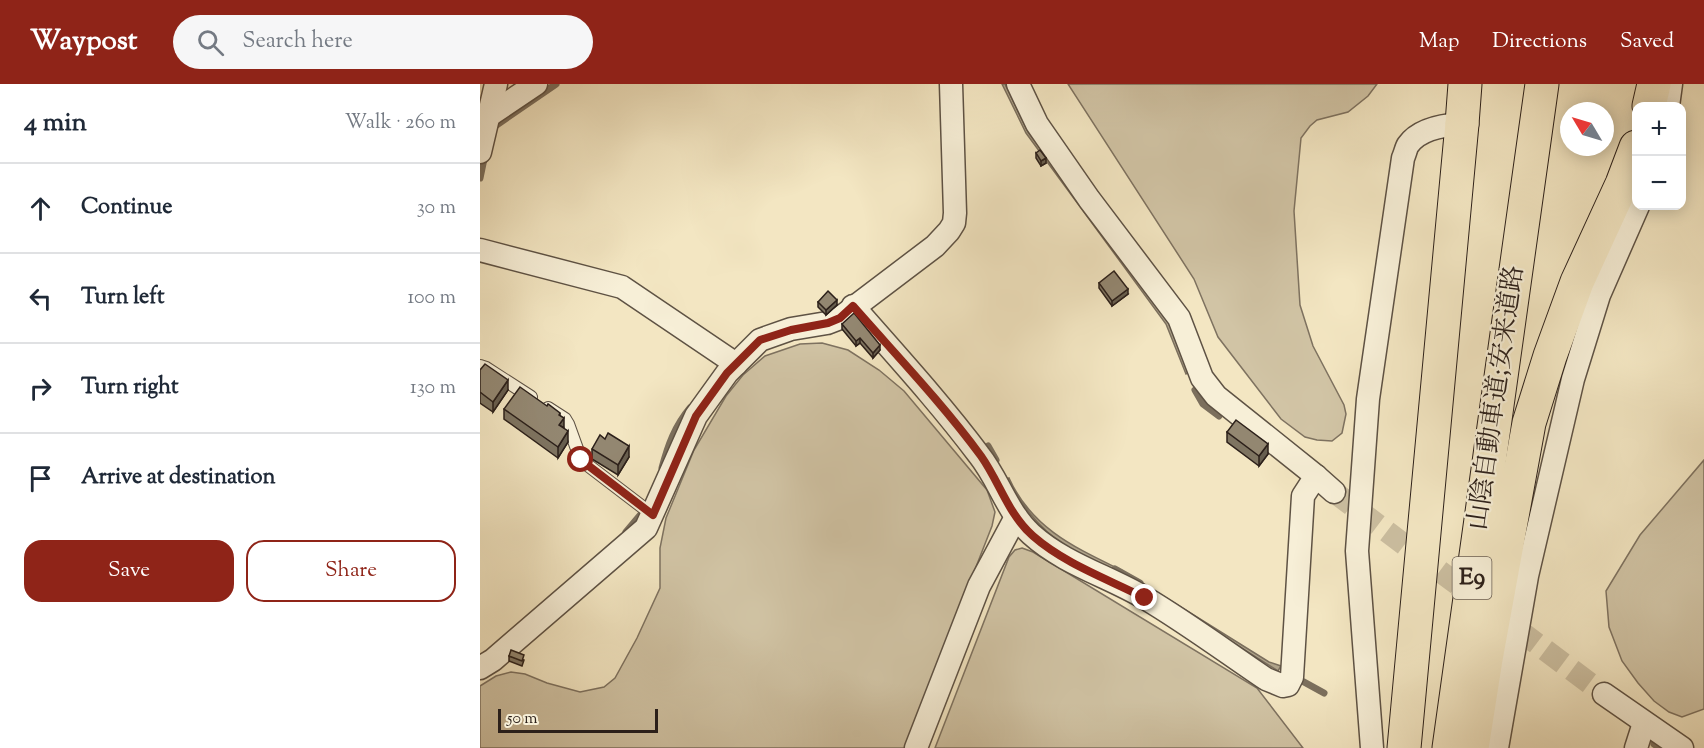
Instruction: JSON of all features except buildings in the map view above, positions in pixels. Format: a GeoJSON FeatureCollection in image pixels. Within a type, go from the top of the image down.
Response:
{"type":"FeatureCollection","features":[{"type":"Feature","properties":{"kind":"highway"},"geometry":{"type":"LineString","coordinates":[[1404,748],[1465,84]]}},
{"type":"Feature","properties":{"kind":"highway","name":"山陰自動車道;安来道路"},"geometry":{"type":"LineString","coordinates":[[1449,748],[1542,84]]}},
{"type":"Feature","properties":{"kind":"highway"},"geometry":{"type":"LineString","coordinates":[[1650,102],[1654,84]]}},
{"type":"Feature","properties":{"kind":"highway"},"geometry":{"type":"LineString","coordinates":[[1472,748],[1529,423],[1577,282],[1633,156]]}},
{"type":"Feature","properties":{"kind":"street"},"geometry":{"type":"LineString","coordinates":[[480,152],[496,84]]}},
{"type":"Feature","properties":{"kind":"street"},"geometry":{"type":"LineString","coordinates":[[487,117],[536,84]]}},
{"type":"Feature","properties":{"kind":"street"},"geometry":{"type":"LineString","coordinates":[[480,668],[494,660],[646,528],[696,416],[727,373],[760,340],[840,318],[935,246],[949,231],[954,223],[951,84]]}},
{"type":"Feature","properties":{"kind":"street"},"geometry":{"type":"LineString","coordinates":[[1018,84],[1037,124],[1089,199],[1179,318],[1202,378],[1216,396],[1334,492]]}},
{"type":"Feature","properties":{"kind":"street"},"geometry":{"type":"LineString","coordinates":[[1669,102],[1671,84]]}},
{"type":"Feature","properties":{"kind":"street"},"geometry":{"type":"LineString","coordinates":[[1372,748],[1357,551],[1368,399],[1403,158],[1409,144],[1424,132],[1447,125],[1461,124]]}},
{"type":"Feature","properties":{"kind":"street"},"geometry":{"type":"LineString","coordinates":[[1497,748],[1527,576],[1573,379],[1599,295],[1636,210]]}},
{"type":"Feature","properties":{"kind":"street"},"geometry":{"type":"LineString","coordinates":[[480,250],[622,287],[736,364]]}},
{"type":"Feature","properties":{"kind":"street"},"geometry":{"type":"LineString","coordinates":[[853,306],[981,456],[1016,516],[1034,536],[1060,556],[1145,598],[1266,679],[1282,686],[1287,685],[1292,677],[1303,495],[1316,476]]}},
{"type":"Feature","properties":{"kind":"street"},"geometry":{"type":"LineString","coordinates":[[916,748],[979,586],[1016,516]]}},
{"type":"Feature","properties":{"kind":"street"},"geometry":{"type":"LineString","coordinates":[[1604,694],[1682,748]]}},
{"type":"Feature","properties":{"kind":"street"},"geometry":{"type":"LineString","coordinates":[[1636,748],[1644,723]]}},
{"type":"Feature","properties":{"kind":"lane"},"geometry":{"type":"LineString","coordinates":[[480,366],[565,419],[581,460],[653,515]]}},
{"type":"Feature","properties":{"kind":"shaded area"},"geometry":{"type":"Polygon","coordinates":[[[1002,84],[1005,84],[1028,132],[1169,322],[1188,373],[1186,374],[1166,324],[1026,133],[1002,84]]]}},
{"type":"Feature","properties":{"kind":"shaded area"},"geometry":{"type":"Polygon","coordinates":[[[1068,84],[1377,84],[1368,96],[1348,112],[1317,120],[1301,138],[1294,211],[1300,305],[1313,346],[1344,405],[1346,414],[1342,433],[1332,441],[1305,437],[1281,419],[1218,337],[1194,279],[1068,84]]]}},
{"type":"Feature","properties":{"kind":"shaded area"},"geometry":{"type":"Polygon","coordinates":[[[822,343],[848,350],[879,370],[904,391],[987,490],[995,512],[992,526],[905,748],[480,748],[480,686],[496,676],[511,672],[525,674],[580,692],[604,687],[615,678],[660,588],[660,548],[666,518],[694,450],[726,396],[743,375],[765,356],[800,344],[822,343]]]}},
{"type":"Feature","properties":{"kind":"shaded area"},"geometry":{"type":"Polygon","coordinates":[[[1704,460],[1704,709],[1682,717],[1669,712],[1654,701],[1622,661],[1609,627],[1606,591],[1640,535],[1704,460]]]}},
{"type":"Feature","properties":{"kind":"shaded area"},"geometry":{"type":"Polygon","coordinates":[[[1009,478],[1030,511],[1043,524],[1072,545],[1123,571],[1122,574],[1078,553],[1055,538],[1038,523],[1006,479],[1009,478]]]}},
{"type":"Feature","properties":{"kind":"shaded area"},"geometry":{"type":"Polygon","coordinates":[[[1022,548],[1033,552],[1257,688],[1303,748],[935,748],[1009,557],[1015,550],[1022,548]]]}},
{"type":"Feature","properties":{"kind":"shaded area"},"geometry":{"type":"Polygon","coordinates":[[[1139,581],[1269,662],[1281,666],[1278,671],[1138,583],[1139,581]]]}},
{"type":"Feature","properties":{"kind":"waterway"},"geometry":{"type":"LineString","coordinates":[[493,129],[556,84]]}},
{"type":"Feature","properties":{"kind":"waterway"},"geometry":{"type":"LineString","coordinates":[[480,178],[485,154]]}},
{"type":"Feature","properties":{"kind":"waterway"},"geometry":{"type":"LineString","coordinates":[[1195,390],[1203,404],[1219,416]]}},
{"type":"Feature","properties":{"kind":"waterway"},"geometry":{"type":"LineString","coordinates":[[662,468],[673,436],[690,408]]}},
{"type":"Feature","properties":{"kind":"waterway"},"geometry":{"type":"LineString","coordinates":[[988,446],[996,460]]}},
{"type":"Feature","properties":{"kind":"waterway"},"geometry":{"type":"LineString","coordinates":[[626,532],[642,513]]}},
{"type":"Feature","properties":{"kind":"waterway"},"geometry":{"type":"LineString","coordinates":[[1115,569],[1140,583]]}},
{"type":"Feature","properties":{"kind":"waterway"},"geometry":{"type":"LineString","coordinates":[[1304,682],[1324,693]]}},
{"type":"Feature","properties":{"kind":"waterway"},"geometry":{"type":"LineString","coordinates":[[1654,744],[1660,748]]}},
{"type":"Feature","properties":{"kind":"tunnel"},"geometry":{"type":"LineString","coordinates":[[1334,492],[1604,694]]}},
{"type":"Feature","properties":{"kind":"route"},"geometry":{"type":"LineString","coordinates":[[581,460],[653,515],[696,416],[727,373],[760,340],[791,330],[828,323],[840,318],[853,306],[981,456],[1021,525],[1060,556],[1145,598]]}}]}
